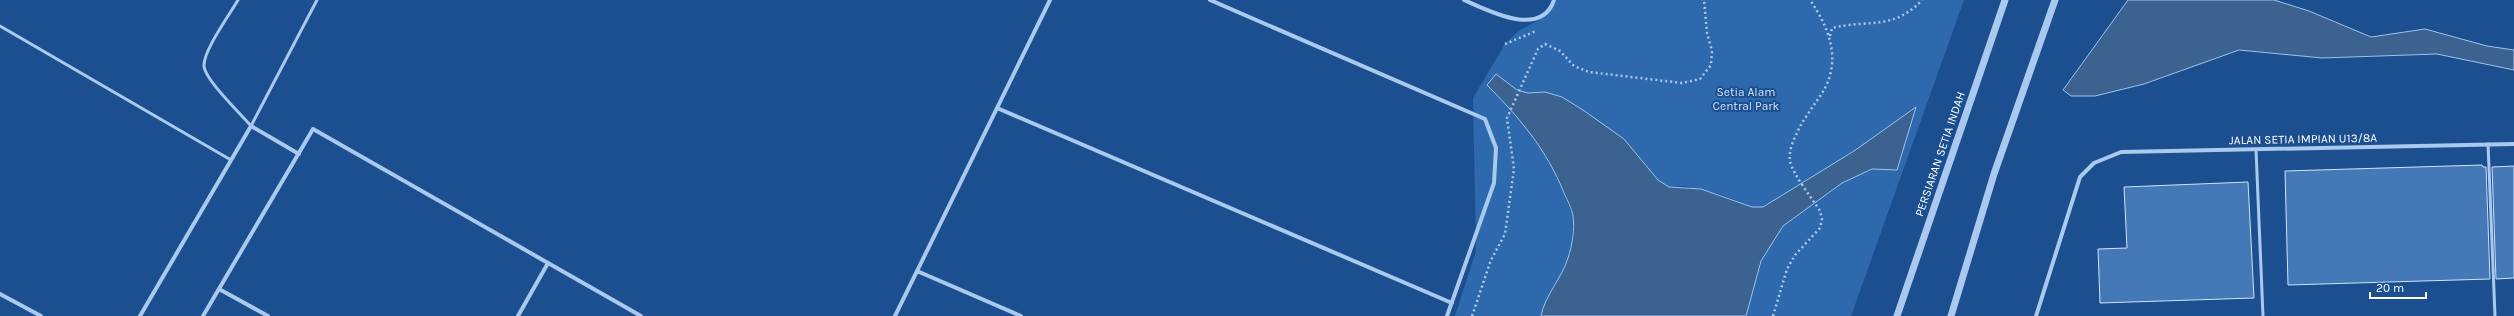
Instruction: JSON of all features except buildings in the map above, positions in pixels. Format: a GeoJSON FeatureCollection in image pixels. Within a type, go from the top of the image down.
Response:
{"type":"FeatureCollection","features":[{"type":"Feature","properties":{"kind":"street"},"geometry":{"type":"LineString","coordinates":[[895,316],[1050,0]]}},
{"type":"Feature","properties":{"kind":"street"},"geometry":{"type":"LineString","coordinates":[[1210,0],[1486,120],[1496,148],[1494,183],[1447,316]]}},
{"type":"Feature","properties":{"kind":"street"},"geometry":{"type":"LineString","coordinates":[[1464,0],[1514,20],[1531,19],[1543,14],[1554,0]]}},
{"type":"Feature","properties":{"kind":"street","name":"PERSIARAN SETIA INDAH"},"geometry":{"type":"LineString","coordinates":[[1897,316],[2005,0]]}},
{"type":"Feature","properties":{"kind":"street"},"geometry":{"type":"LineString","coordinates":[[1951,316],[1994,174],[2055,0]]}},
{"type":"Feature","properties":{"kind":"street"},"geometry":{"type":"LineString","coordinates":[[997,108],[1452,303]]}},
{"type":"Feature","properties":{"kind":"street"},"geometry":{"type":"LineString","coordinates":[[140,316],[251,126],[298,154]]}},
{"type":"Feature","properties":{"kind":"street"},"geometry":{"type":"LineString","coordinates":[[203,316],[313,129],[641,316]]}},
{"type":"Feature","properties":{"kind":"street","name":"JALAN SETIA IMPIAN U13/8A"},"geometry":{"type":"LineString","coordinates":[[2036,316],[2080,177],[2094,163],[2121,152],[2514,144]]}},
{"type":"Feature","properties":{"kind":"street"},"geometry":{"type":"LineString","coordinates":[[518,316],[548,263]]}},
{"type":"Feature","properties":{"kind":"street"},"geometry":{"type":"LineString","coordinates":[[917,271],[1021,316]]}},
{"type":"Feature","properties":{"kind":"street"},"geometry":{"type":"LineString","coordinates":[[220,289],[268,316]]}},
{"type":"Feature","properties":{"kind":"street"},"geometry":{"type":"LineString","coordinates":[[0,294],[41,316]]}},
{"type":"Feature","properties":{"kind":"lane"},"geometry":{"type":"LineString","coordinates":[[238,0],[208,52],[204,65],[208,76],[251,126],[317,0]]}},
{"type":"Feature","properties":{"kind":"lane"},"geometry":{"type":"LineString","coordinates":[[0,26],[231,160]]}},
{"type":"Feature","properties":{"kind":"lane"},"geometry":{"type":"LineString","coordinates":[[2488,144],[2495,316]]}},
{"type":"Feature","properties":{"kind":"lane"},"geometry":{"type":"LineString","coordinates":[[2256,150],[2263,316]]}},
{"type":"Feature","properties":{"kind":"path"},"geometry":{"type":"LineString","coordinates":[[1472,316],[1491,260],[1505,234],[1514,169],[1507,118],[1538,49],[1546,44],[1560,51],[1574,66],[1589,72],[1682,83],[1700,79],[1711,65],[1712,51],[1707,32],[1704,0]]}},
{"type":"Feature","properties":{"kind":"path"},"geometry":{"type":"LineString","coordinates":[[1810,0],[1822,18],[1830,37]]}},
{"type":"Feature","properties":{"kind":"path"},"geometry":{"type":"LineString","coordinates":[[1773,316],[1788,269],[1796,255],[1820,228],[1822,219],[1820,210],[1790,161],[1791,147],[1798,129],[1825,87],[1832,68],[1830,37],[1832,28],[1885,23],[1900,18],[1922,0]]}},
{"type":"Feature","properties":{"kind":"green space","name":"Setia Alam Central Park"},"geometry":{"type":"Polygon","coordinates":[[[1556,0],[1964,0],[1851,316],[1746,316],[1761,261],[1783,226],[1842,183],[1872,169],[1896,170],[1916,107],[1854,151],[1763,207],[1752,207],[1722,195],[1684,186],[1669,187],[1658,180],[1624,139],[1583,110],[1562,97],[1545,92],[1528,93],[1517,90],[1496,74],[1487,85],[1515,113],[1548,157],[1573,216],[1572,240],[1568,259],[1561,277],[1543,308],[1541,316],[1455,316],[1476,251],[1473,98],[1505,44],[1518,31],[1545,17],[1556,0]]]}},
{"type":"Feature","properties":{"kind":"shaded area"},"geometry":{"type":"Polygon","coordinates":[[[2128,0],[2274,0],[2309,11],[2371,37],[2425,29],[2487,46],[2514,50],[2514,70],[2437,54],[2322,58],[2239,50],[2144,84],[2095,96],[2071,96],[2063,90],[2128,0]]]}},
{"type":"Feature","properties":{"kind":"shaded area"},"geometry":{"type":"Polygon","coordinates":[[[1496,74],[1517,90],[1528,93],[1545,92],[1562,97],[1583,110],[1624,139],[1658,180],[1669,187],[1701,189],[1752,207],[1763,207],[1854,151],[1916,107],[1897,170],[1872,169],[1842,183],[1783,226],[1761,261],[1746,316],[1541,316],[1546,301],[1562,273],[1568,258],[1573,237],[1573,216],[1571,207],[1557,177],[1541,148],[1510,109],[1487,85],[1496,74]]]}}]}
